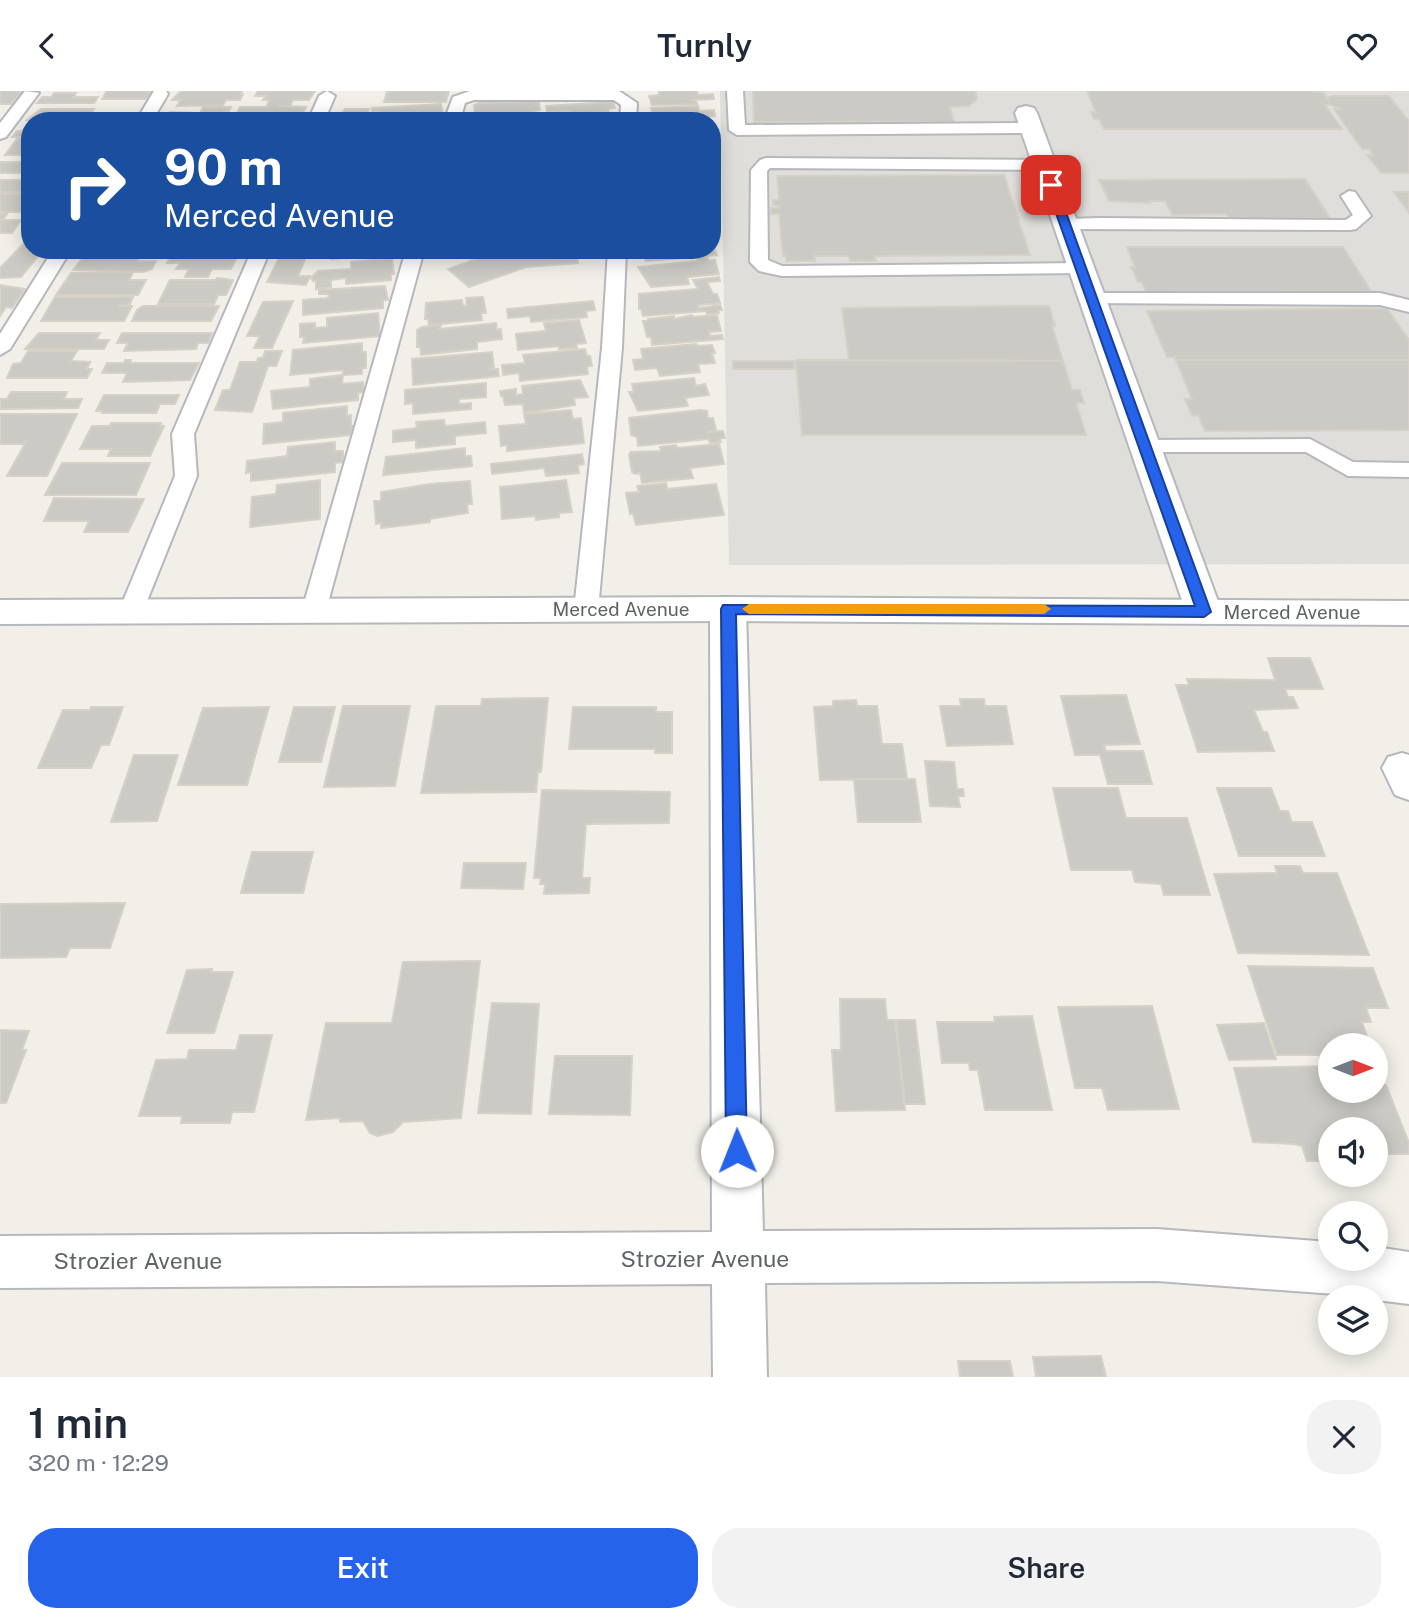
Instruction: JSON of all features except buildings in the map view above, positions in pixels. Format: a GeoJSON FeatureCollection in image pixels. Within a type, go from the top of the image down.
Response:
{"type":"FeatureCollection","features":[{"type":"Feature","properties":{"kind":"street"},"geometry":{"type":"LineString","coordinates":[[1028,121],[1204,612]]}},
{"type":"Feature","properties":{"kind":"street"},"geometry":{"type":"LineString","coordinates":[[728,609],[740,1377]]}},
{"type":"Feature","properties":{"kind":"street","name":"Merced Avenue"},"geometry":{"type":"LineString","coordinates":[[0,612],[728,609],[1409,613]]}},
{"type":"Feature","properties":{"kind":"street","name":"Strozier Avenue"},"geometry":{"type":"LineString","coordinates":[[0,1262],[1157,1255],[1295,1263],[1409,1278]]}},
{"type":"Feature","properties":{"kind":"lane"},"geometry":{"type":"LineString","coordinates":[[735,91],[737,130],[1028,121]]}},
{"type":"Feature","properties":{"kind":"lane"},"geometry":{"type":"LineString","coordinates":[[0,134],[32,93]]}},
{"type":"Feature","properties":{"kind":"lane"},"geometry":{"type":"LineString","coordinates":[[149,112],[160,94]]}},
{"type":"Feature","properties":{"kind":"lane"},"geometry":{"type":"LineString","coordinates":[[455,112],[458,100],[472,95],[617,95],[629,103],[628,112]]}},
{"type":"Feature","properties":{"kind":"lane"},"geometry":{"type":"LineString","coordinates":[[320,112],[327,96]]}},
{"type":"Feature","properties":{"kind":"lane"},"geometry":{"type":"LineString","coordinates":[[1044,165],[766,163],[759,170],[759,262],[765,267],[782,271],[1081,268]]}},
{"type":"Feature","properties":{"kind":"lane"},"geometry":{"type":"LineString","coordinates":[[1065,224],[1149,221],[1226,225],[1350,225],[1362,216],[1349,196]]}},
{"type":"Feature","properties":{"kind":"lane"},"geometry":{"type":"LineString","coordinates":[[0,349],[56,259]]}},
{"type":"Feature","properties":{"kind":"lane"},"geometry":{"type":"LineString","coordinates":[[131,611],[186,476],[183,434],[257,259]]}},
{"type":"Feature","properties":{"kind":"lane"},"geometry":{"type":"LineString","coordinates":[[314,610],[412,259]]}},
{"type":"Feature","properties":{"kind":"lane"},"geometry":{"type":"LineString","coordinates":[[586,610],[612,348],[617,259]]}},
{"type":"Feature","properties":{"kind":"lane"},"geometry":{"type":"LineString","coordinates":[[1092,299],[1380,299],[1409,306]]}},
{"type":"Feature","properties":{"kind":"lane"},"geometry":{"type":"LineString","coordinates":[[1145,446],[1310,445],[1348,470],[1409,470]]}},
{"type":"Feature","properties":{"kind":"shaded area"},"geometry":{"type":"Polygon","coordinates":[[[720,91],[1409,91],[1409,564],[729,565],[720,91]]]}},
{"type":"Feature","properties":{"kind":"slow traffic"},"geometry":{"type":"LineString","coordinates":[[749,609],[1044,609]]}},
{"type":"Feature","properties":{"kind":"route"},"geometry":{"type":"LineString","coordinates":[[737,1151],[728,609],[1204,612],[1051,185]]}}]}
